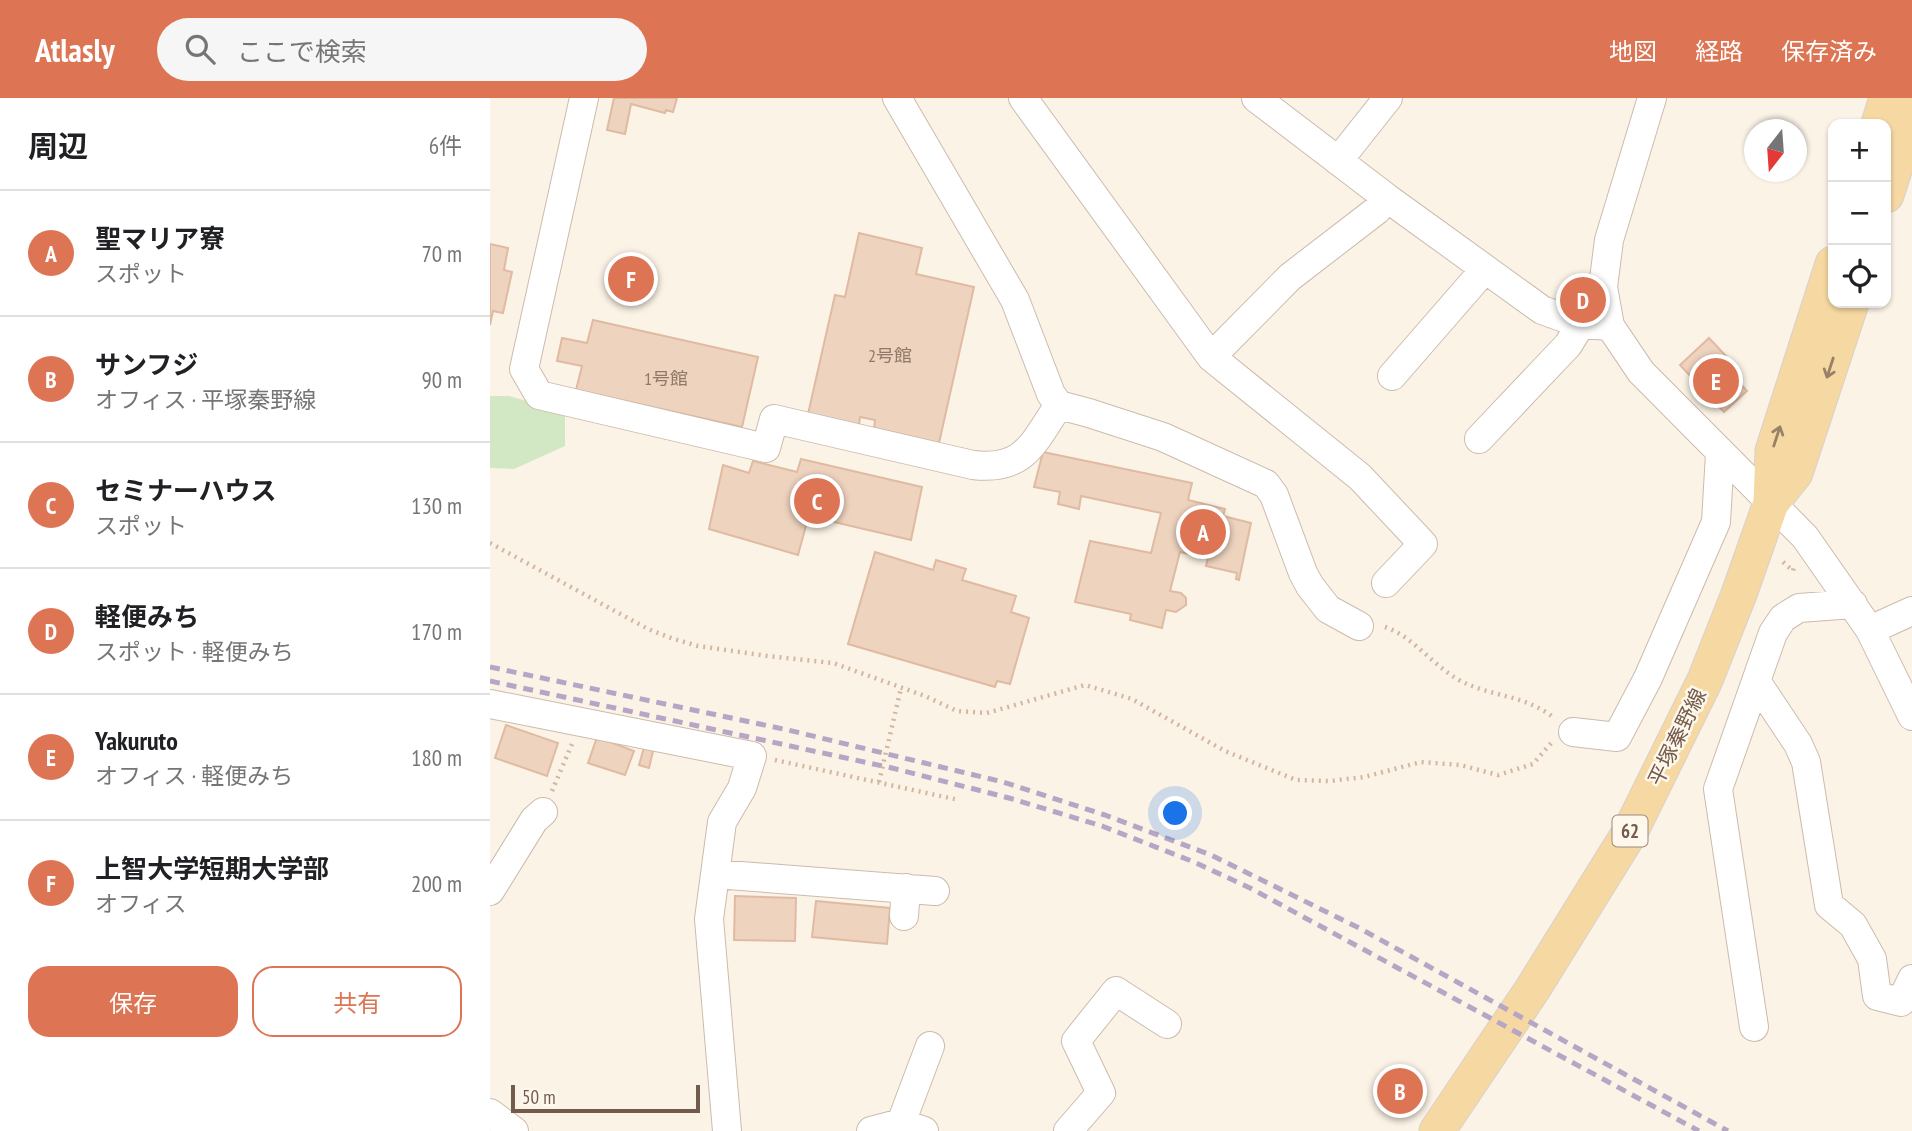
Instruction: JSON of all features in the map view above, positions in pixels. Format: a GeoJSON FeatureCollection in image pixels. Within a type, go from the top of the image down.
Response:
{"type":"FeatureCollection","features":[{"type":"Feature","properties":{"kind":"main road"},"geometry":{"type":"LineString","coordinates":[[1881,119],[1887,98]]}},
{"type":"Feature","properties":{"kind":"main road"},"geometry":{"type":"LineString","coordinates":[[1890,182],[1912,114]]}},
{"type":"Feature","properties":{"kind":"main road","name":"平塚秦野線"},"geometry":{"type":"LineString","coordinates":[[1437,1131],[1532,990],[1630,832],[1705,680],[1740,594],[1771,503],[1773,451],[1828,280]]}},
{"type":"Feature","properties":{"kind":"main road","name":"平塚秦野線"},"geometry":{"type":"LineString","coordinates":[[1771,503],[1795,473],[1849,308]]}},
{"type":"Feature","properties":{"kind":"street"},"geometry":{"type":"LineString","coordinates":[[584,98],[524,369],[539,395],[766,448],[774,419],[991,467],[1024,455],[1059,405]]}},
{"type":"Feature","properties":{"kind":"street"},"geometry":{"type":"LineString","coordinates":[[897,98],[1015,300],[1051,394],[1059,405],[1089,412],[1163,437],[1266,484],[1274,495],[1310,586],[1328,609],[1359,626]]}},
{"type":"Feature","properties":{"kind":"street"},"geometry":{"type":"LineString","coordinates":[[1023,98],[1211,357],[1360,477],[1423,544],[1386,583]]}},
{"type":"Feature","properties":{"kind":"street"},"geometry":{"type":"LineString","coordinates":[[1256,98],[1387,198],[1542,310],[1581,324],[1610,326]]}},
{"type":"Feature","properties":{"kind":"street"},"geometry":{"type":"LineString","coordinates":[[1338,161],[1388,98]]}},
{"type":"Feature","properties":{"kind":"street"},"geometry":{"type":"LineString","coordinates":[[1652,98],[1609,240],[1603,287],[1610,326],[1641,372],[1805,537],[1870,630],[1912,716]]}},
{"type":"Feature","properties":{"kind":"street"},"geometry":{"type":"LineString","coordinates":[[1211,357],[1290,276],[1377,210],[1387,198]]}},
{"type":"Feature","properties":{"kind":"street"},"geometry":{"type":"LineString","coordinates":[[1392,376],[1485,270]]}},
{"type":"Feature","properties":{"kind":"street"},"geometry":{"type":"LineString","coordinates":[[1479,439],[1568,345],[1581,324]]}},
{"type":"Feature","properties":{"kind":"street"},"geometry":{"type":"LineString","coordinates":[[1573,732],[1617,737],[1648,678],[1716,522],[1720,453]]}},
{"type":"Feature","properties":{"kind":"street"},"geometry":{"type":"LineString","coordinates":[[1755,1027],[1718,789],[1773,633],[1783,618],[1800,608],[1853,604]]}},
{"type":"Feature","properties":{"kind":"street"},"geometry":{"type":"LineString","coordinates":[[1870,630],[1912,611]]}},
{"type":"Feature","properties":{"kind":"street"},"geometry":{"type":"LineString","coordinates":[[1756,681],[1798,744],[1806,762],[1829,905],[1853,925],[1872,959],[1877,996],[1901,1002],[1912,979]]}},
{"type":"Feature","properties":{"kind":"street"},"geometry":{"type":"LineString","coordinates":[[490,704],[752,755],[743,788],[722,822],[709,919],[727,1131]]}},
{"type":"Feature","properties":{"kind":"street"},"geometry":{"type":"LineString","coordinates":[[490,891],[534,820],[543,812]]}},
{"type":"Feature","properties":{"kind":"street"},"geometry":{"type":"LineString","coordinates":[[715,874],[934,891]]}},
{"type":"Feature","properties":{"kind":"street"},"geometry":{"type":"LineString","coordinates":[[904,916],[906,888]]}},
{"type":"Feature","properties":{"kind":"street"},"geometry":{"type":"LineString","coordinates":[[1068,1131],[1101,1093],[1076,1041],[1116,991],[1167,1024]]}},
{"type":"Feature","properties":{"kind":"street"},"geometry":{"type":"LineString","coordinates":[[871,1131],[913,1127],[930,1046]]}},
{"type":"Feature","properties":{"kind":"street"},"geometry":{"type":"LineString","coordinates":[[490,1113],[514,1131]]}},
{"type":"Feature","properties":{"kind":"path"},"geometry":{"type":"LineString","coordinates":[[490,542],[649,629],[698,646],[833,663],[926,696],[957,711],[986,713],[1086,685],[1132,699],[1225,751],[1296,780],[1329,781],[1364,777],[1421,762],[1461,765],[1498,775],[1533,764],[1552,742],[1573,732],[1541,708],[1460,680],[1398,632],[1383,627],[1359,626]]}},
{"type":"Feature","properties":{"kind":"path"},"geometry":{"type":"LineString","coordinates":[[1783,562],[1793,571]]}},
{"type":"Feature","properties":{"kind":"path"},"geometry":{"type":"LineString","coordinates":[[879,782],[901,688]]}},
{"type":"Feature","properties":{"kind":"path"},"geometry":{"type":"LineString","coordinates":[[543,812],[582,721]]}},
{"type":"Feature","properties":{"kind":"path"},"geometry":{"type":"LineString","coordinates":[[807,766],[959,800]]}},
{"type":"Feature","properties":{"kind":"green space"},"geometry":{"type":"Polygon","coordinates":[[[490,396],[509,396],[565,412],[565,446],[514,469],[490,468],[490,396]]]}},
{"type":"Feature","properties":{"kind":"building"},"geometry":{"type":"Polygon","coordinates":[[[614,98],[677,98],[673,112],[666,110],[665,113],[631,104],[625,134],[607,130],[614,98]]]}},
{"type":"Feature","properties":{"kind":"building"},"geometry":{"type":"Polygon","coordinates":[[[859,233],[922,248],[916,274],[974,287],[939,443],[874,428],[875,420],[860,417],[859,425],[808,414],[835,295],[845,297],[859,233]]]}},
{"type":"Feature","properties":{"kind":"building"},"geometry":{"type":"Polygon","coordinates":[[[490,244],[508,248],[504,270],[512,272],[503,313],[493,311],[490,325],[490,244]]]}},
{"type":"Feature","properties":{"kind":"building"},"geometry":{"type":"Polygon","coordinates":[[[593,320],[758,357],[742,427],[576,390],[582,366],[557,361],[562,338],[587,343],[593,320]]]}},
{"type":"Feature","properties":{"kind":"building"},"geometry":{"type":"Polygon","coordinates":[[[1709,338],[1726,356],[1722,360],[1730,368],[1728,370],[1747,391],[1724,412],[1680,365],[1709,338]]]}},
{"type":"Feature","properties":{"kind":"building"},"geometry":{"type":"Polygon","coordinates":[[[1043,452],[1192,483],[1188,500],[1225,509],[1223,516],[1251,523],[1239,580],[1236,579],[1237,573],[1206,566],[1208,558],[1180,552],[1170,591],[1181,593],[1186,598],[1186,605],[1176,612],[1166,610],[1162,628],[1130,620],[1131,614],[1075,602],[1090,541],[1151,553],[1161,513],[1081,496],[1079,509],[1058,504],[1060,492],[1034,487],[1043,452]]]}},
{"type":"Feature","properties":{"kind":"building"},"geometry":{"type":"Polygon","coordinates":[[[801,459],[922,487],[911,540],[804,515],[803,521],[807,522],[798,555],[709,529],[723,465],[749,473],[753,461],[797,472],[801,459]]]}},
{"type":"Feature","properties":{"kind":"building"},"geometry":{"type":"Polygon","coordinates":[[[875,552],[933,570],[936,560],[966,569],[962,580],[1016,596],[1011,612],[1029,618],[1010,684],[997,681],[995,687],[848,644],[875,552]]]}},
{"type":"Feature","properties":{"kind":"building"},"geometry":{"type":"Polygon","coordinates":[[[506,725],[558,743],[547,776],[495,758],[506,725]]]}},
{"type":"Feature","properties":{"kind":"building"},"geometry":{"type":"Polygon","coordinates":[[[597,737],[634,751],[625,775],[588,763],[597,737]]]}},
{"type":"Feature","properties":{"kind":"building"},"geometry":{"type":"Polygon","coordinates":[[[645,744],[654,747],[649,768],[639,765],[645,744]]]}},
{"type":"Feature","properties":{"kind":"building"},"geometry":{"type":"Polygon","coordinates":[[[735,896],[796,898],[795,941],[734,940],[735,896]]]}},
{"type":"Feature","properties":{"kind":"building"},"geometry":{"type":"Polygon","coordinates":[[[816,901],[890,908],[887,944],[812,937],[816,901]]]}},
{"type":"Feature","properties":{"kind":"building"},"geometry":{"type":"Polygon","coordinates":[[[1394,1073],[1399,1077],[1402,1073],[1421,1089],[1404,1110],[1378,1093],[1394,1073]]]}},
{"type":"Feature","properties":{"kind":"railway"},"geometry":{"type":"LineString","coordinates":[[490,667],[788,730],[1003,782],[1105,815],[1211,855],[1359,928],[1728,1131]]}},
{"type":"Feature","properties":{"kind":"railway"},"geometry":{"type":"LineString","coordinates":[[490,681],[892,768],[1009,798],[1102,826],[1194,862],[1250,888],[1699,1131]]}},
{"type":"Feature","properties":{"kind":"place","name":"上智大学短期大学部"},"geometry":{"type":"Point","coordinates":[631,279]}},
{"type":"Feature","properties":{"kind":"place","name":"軽便みち"},"geometry":{"type":"Point","coordinates":[1583,300]}},
{"type":"Feature","properties":{"kind":"place","name":"Yakuruto"},"geometry":{"type":"Point","coordinates":[1716,381]}},
{"type":"Feature","properties":{"kind":"place","name":"セミナーハウス"},"geometry":{"type":"Point","coordinates":[817,501]}},
{"type":"Feature","properties":{"kind":"place","name":"聖マリア寮"},"geometry":{"type":"Point","coordinates":[1203,532]}},
{"type":"Feature","properties":{"kind":"place","name":"サンフジ"},"geometry":{"type":"Point","coordinates":[1400,1091]}}]}
